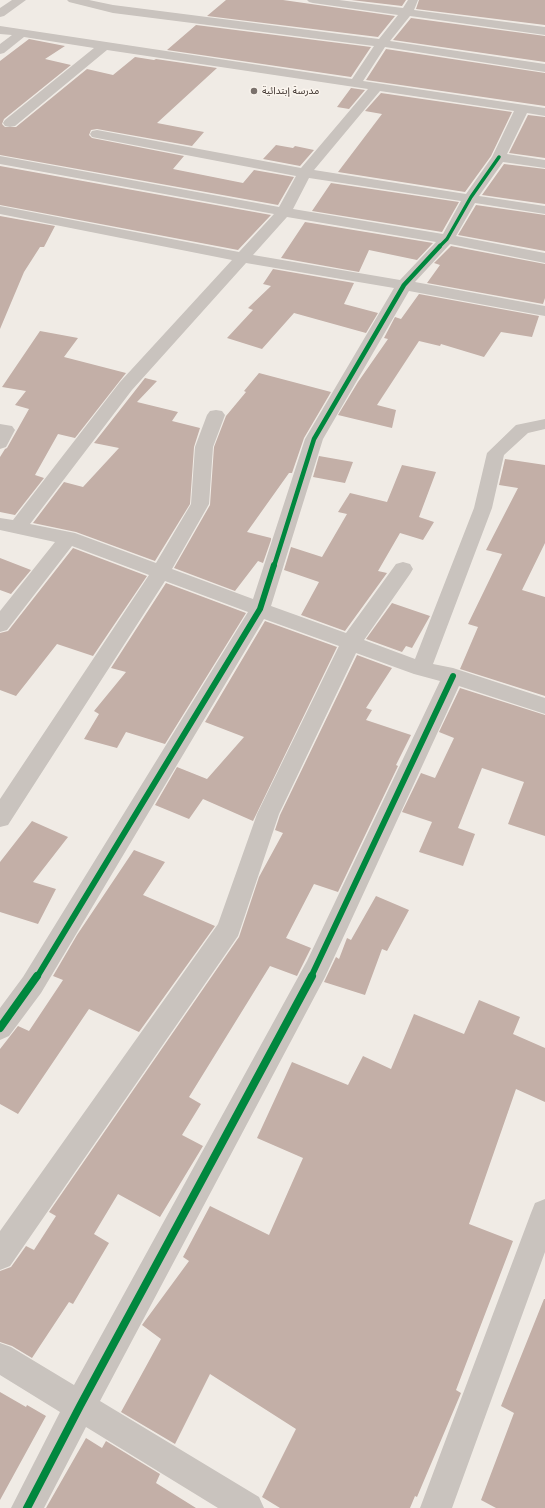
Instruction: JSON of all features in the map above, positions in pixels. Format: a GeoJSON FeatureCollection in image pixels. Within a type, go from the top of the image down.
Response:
{"type":"FeatureCollection","features":[{"type":"Feature","properties":{"kind":"street"},"geometry":{"type":"LineString","coordinates":[[0,13],[20,0]]}},
{"type":"Feature","properties":{"kind":"street"},"geometry":{"type":"LineString","coordinates":[[73,0],[113,9],[382,43],[545,68]]}},
{"type":"Feature","properties":{"kind":"street"},"geometry":{"type":"LineString","coordinates":[[313,0],[333,1],[545,31]]}},
{"type":"Feature","properties":{"kind":"street"},"geometry":{"type":"LineString","coordinates":[[355,84],[382,43],[407,12],[413,0]]}},
{"type":"Feature","properties":{"kind":"street"},"geometry":{"type":"LineString","coordinates":[[0,30],[545,112]]}},
{"type":"Feature","properties":{"kind":"street"},"geometry":{"type":"LineString","coordinates":[[0,50],[21,34]]}},
{"type":"Feature","properties":{"kind":"street"},"geometry":{"type":"LineString","coordinates":[[10,123],[105,45]]}},
{"type":"Feature","properties":{"kind":"street"},"geometry":{"type":"LineString","coordinates":[[377,87],[304,173],[284,212],[244,258],[126,386],[9,525],[68,538],[421,669],[453,676],[545,706]]}},
{"type":"Feature","properties":{"kind":"street"},"geometry":{"type":"LineString","coordinates":[[0,1028],[32,985],[260,609],[314,439],[404,285],[447,239],[471,198],[499,157],[522,109]]}},
{"type":"Feature","properties":{"kind":"street"},"geometry":{"type":"LineString","coordinates":[[98,134],[304,173],[545,210]]}},
{"type":"Feature","properties":{"kind":"street"},"geometry":{"type":"LineString","coordinates":[[499,157],[545,164]]}},
{"type":"Feature","properties":{"kind":"street"},"geometry":{"type":"LineString","coordinates":[[0,160],[284,212],[447,239],[545,258]]}},
{"type":"Feature","properties":{"kind":"street"},"geometry":{"type":"LineString","coordinates":[[4,213],[244,258],[545,311]]}},
{"type":"Feature","properties":{"kind":"street"},"geometry":{"type":"LineString","coordinates":[[0,818],[160,573],[200,504],[204,447],[216,415]]}},
{"type":"Feature","properties":{"kind":"street"},"geometry":{"type":"LineString","coordinates":[[421,669],[483,508],[496,453],[522,428],[545,424]]}},
{"type":"Feature","properties":{"kind":"street"},"geometry":{"type":"LineString","coordinates":[[0,429],[6,430],[0,443]]}},
{"type":"Feature","properties":{"kind":"street"},"geometry":{"type":"LineString","coordinates":[[0,625],[68,538]]}},
{"type":"Feature","properties":{"kind":"street"},"geometry":{"type":"LineString","coordinates":[[0,1256],[229,929],[268,814],[351,642],[403,569]]}},
{"type":"Feature","properties":{"kind":"street"},"geometry":{"type":"LineString","coordinates":[[27,1508],[80,1406],[316,969],[453,676]]}},
{"type":"Feature","properties":{"kind":"street"},"geometry":{"type":"LineString","coordinates":[[436,1508],[545,1212]]}},
{"type":"Feature","properties":{"kind":"street"},"geometry":{"type":"LineString","coordinates":[[0,1358],[248,1508]]}},
{"type":"Feature","properties":{"kind":"building"},"geometry":{"type":"Polygon","coordinates":[[[226,0],[283,0],[395,16],[378,37],[207,16],[226,0]]]}},
{"type":"Feature","properties":{"kind":"building"},"geometry":{"type":"Polygon","coordinates":[[[351,0],[406,0],[402,6],[351,0]]]}},
{"type":"Feature","properties":{"kind":"building"},"geometry":{"type":"Polygon","coordinates":[[[419,0],[545,0],[545,25],[416,9],[419,0]]]}},
{"type":"Feature","properties":{"kind":"building"},"geometry":{"type":"Polygon","coordinates":[[[411,18],[545,36],[545,62],[393,40],[411,18]]]}},
{"type":"Feature","properties":{"kind":"building"},"geometry":{"type":"Polygon","coordinates":[[[196,25],[371,47],[351,77],[167,50],[196,25]]]}},
{"type":"Feature","properties":{"kind":"building"},"geometry":{"type":"Polygon","coordinates":[[[29,39],[65,46],[45,59],[71,65],[4,119],[2,124],[5,127],[16,127],[87,69],[113,75],[135,57],[217,68],[157,123],[204,132],[192,146],[97,129],[91,130],[89,135],[92,138],[184,156],[173,169],[243,183],[254,170],[294,177],[278,205],[0,155],[0,61],[29,39]]]}},
{"type":"Feature","properties":{"kind":"building"},"geometry":{"type":"Polygon","coordinates":[[[386,49],[545,73],[545,106],[366,80],[386,49]]]}},
{"type":"Feature","properties":{"kind":"building"},"geometry":{"type":"Polygon","coordinates":[[[351,88],[365,90],[349,109],[337,107],[351,88]]]}},
{"type":"Feature","properties":{"kind":"building"},"geometry":{"type":"Polygon","coordinates":[[[381,93],[512,112],[491,156],[465,192],[338,172],[382,114],[365,111],[381,93]]]}},
{"type":"Feature","properties":{"kind":"building"},"geometry":{"type":"Polygon","coordinates":[[[528,115],[545,117],[545,158],[509,153],[528,115]]]}},
{"type":"Feature","properties":{"kind":"building"},"geometry":{"type":"Polygon","coordinates":[[[276,145],[293,148],[295,146],[314,150],[300,166],[263,159],[276,145]]]}},
{"type":"Feature","properties":{"kind":"building"},"geometry":{"type":"Polygon","coordinates":[[[504,164],[545,169],[545,204],[482,195],[504,164]]]}},
{"type":"Feature","properties":{"kind":"building"},"geometry":{"type":"Polygon","coordinates":[[[0,166],[271,215],[238,250],[0,205],[0,166]]]}},
{"type":"Feature","properties":{"kind":"building"},"geometry":{"type":"Polygon","coordinates":[[[331,183],[459,202],[442,232],[312,211],[331,183]]]}},
{"type":"Feature","properties":{"kind":"building"},"geometry":{"type":"Polygon","coordinates":[[[476,205],[545,215],[545,251],[458,235],[476,205]]]}},
{"type":"Feature","properties":{"kind":"building"},"geometry":{"type":"Polygon","coordinates":[[[0,216],[55,226],[44,247],[40,247],[24,272],[0,329],[0,216]]]}},
{"type":"Feature","properties":{"kind":"building"},"geometry":{"type":"Polygon","coordinates":[[[305,222],[433,243],[417,260],[369,250],[359,272],[281,258],[305,222]]]}},
{"type":"Feature","properties":{"kind":"building"},"geometry":{"type":"Polygon","coordinates":[[[451,246],[545,264],[545,298],[543,304],[427,283],[440,265],[434,263],[451,246]]]}},
{"type":"Feature","properties":{"kind":"building"},"geometry":{"type":"Polygon","coordinates":[[[273,269],[354,283],[344,304],[378,313],[366,333],[294,313],[262,349],[227,338],[253,310],[248,308],[271,286],[263,284],[273,269]]]}},
{"type":"Feature","properties":{"kind":"building"},"geometry":{"type":"Polygon","coordinates":[[[419,294],[539,316],[532,337],[501,332],[484,357],[441,344],[440,346],[419,341],[377,405],[396,410],[392,428],[338,415],[358,382],[388,339],[384,338],[395,317],[401,319],[419,294]]]}},
{"type":"Feature","properties":{"kind":"building"},"geometry":{"type":"Polygon","coordinates":[[[40,331],[78,338],[64,357],[126,373],[75,438],[58,434],[35,475],[44,478],[15,515],[0,512],[0,457],[7,448],[29,409],[15,405],[26,391],[2,387],[40,331]]]}},
{"type":"Feature","properties":{"kind":"building"},"geometry":{"type":"Polygon","coordinates":[[[259,373],[331,392],[304,438],[292,473],[289,473],[247,532],[271,538],[271,540],[263,563],[258,561],[235,591],[174,568],[210,505],[214,447],[226,416],[246,392],[244,391],[259,373]]]}},
{"type":"Feature","properties":{"kind":"building"},"geometry":{"type":"Polygon","coordinates":[[[145,378],[157,381],[137,402],[178,412],[172,421],[200,428],[194,447],[190,504],[155,561],[76,532],[33,523],[64,482],[83,487],[119,448],[94,443],[145,378]]]}},
{"type":"Feature","properties":{"kind":"building"},"geometry":{"type":"Polygon","coordinates":[[[319,456],[353,462],[345,483],[313,477],[319,456]]]}},
{"type":"Feature","properties":{"kind":"building"},"geometry":{"type":"Polygon","coordinates":[[[505,459],[545,465],[545,543],[522,590],[545,597],[545,696],[460,669],[478,627],[468,624],[502,554],[486,550],[518,488],[499,485],[505,459]]]}},
{"type":"Feature","properties":{"kind":"building"},"geometry":{"type":"Polygon","coordinates":[[[402,465],[436,472],[419,517],[434,522],[423,540],[400,533],[378,571],[387,573],[345,631],[301,615],[319,582],[284,570],[291,547],[322,557],[347,514],[338,512],[350,493],[387,502],[402,465]]]}},
{"type":"Feature","properties":{"kind":"building"},"geometry":{"type":"Polygon","coordinates":[[[73,548],[147,576],[93,656],[57,644],[16,696],[0,690],[0,633],[8,631],[73,548]]]}},
{"type":"Feature","properties":{"kind":"building"},"geometry":{"type":"Polygon","coordinates":[[[0,558],[31,570],[11,594],[0,590],[0,558]]]}},
{"type":"Feature","properties":{"kind":"building"},"geometry":{"type":"Polygon","coordinates":[[[166,583],[246,613],[165,744],[126,732],[117,748],[84,739],[99,714],[94,711],[126,672],[111,668],[166,583]]]}},
{"type":"Feature","properties":{"kind":"building"},"geometry":{"type":"Polygon","coordinates":[[[392,603],[430,616],[412,648],[406,646],[402,652],[366,639],[392,603]]]}},
{"type":"Feature","properties":{"kind":"building"},"geometry":{"type":"Polygon","coordinates":[[[265,621],[337,647],[253,821],[203,799],[189,819],[155,805],[177,767],[207,779],[244,737],[205,722],[265,621]]]}},
{"type":"Feature","properties":{"kind":"building"},"geometry":{"type":"Polygon","coordinates":[[[357,655],[392,668],[366,708],[372,710],[366,720],[411,735],[396,765],[398,766],[338,892],[314,884],[286,938],[311,948],[297,976],[270,966],[189,1097],[201,1104],[182,1135],[203,1146],[160,1217],[118,1194],[94,1234],[109,1243],[73,1304],[69,1302],[32,1358],[12,1346],[0,1342],[0,1271],[11,1267],[26,1246],[34,1250],[56,1216],[49,1212],[239,937],[259,877],[283,833],[275,830],[280,815],[357,655]]]}},
{"type":"Feature","properties":{"kind":"building"},"geometry":{"type":"Polygon","coordinates":[[[460,688],[545,715],[545,836],[508,824],[524,782],[482,768],[458,828],[475,834],[463,866],[419,852],[432,822],[402,812],[421,773],[435,778],[454,738],[439,732],[460,688]]]}},
{"type":"Feature","properties":{"kind":"building"},"geometry":{"type":"Polygon","coordinates":[[[32,821],[68,837],[33,882],[56,889],[38,924],[0,912],[0,862],[32,821]]]}},
{"type":"Feature","properties":{"kind":"building"},"geometry":{"type":"Polygon","coordinates":[[[134,850],[165,862],[143,895],[215,926],[139,1032],[89,1009],[18,1114],[0,1104],[0,1049],[18,1026],[29,1031],[63,980],[53,976],[77,935],[134,850]]]}},
{"type":"Feature","properties":{"kind":"building"},"geometry":{"type":"Polygon","coordinates":[[[376,896],[409,910],[387,951],[382,949],[365,995],[324,982],[336,957],[339,959],[347,938],[351,940],[376,896]]]}},
{"type":"Feature","properties":{"kind":"building"},"geometry":{"type":"Polygon","coordinates":[[[479,1000],[520,1017],[513,1034],[545,1048],[545,1102],[516,1089],[469,1224],[513,1241],[456,1390],[461,1393],[417,1497],[415,1496],[410,1508],[280,1508],[262,1497],[296,1429],[210,1374],[175,1444],[121,1412],[161,1339],[142,1325],[189,1261],[183,1257],[210,1206],[269,1235],[303,1158],[257,1138],[292,1062],[348,1085],[363,1056],[391,1069],[414,1014],[464,1034],[479,1000]]]}},
{"type":"Feature","properties":{"kind":"building"},"geometry":{"type":"Polygon","coordinates":[[[544,1299],[545,1508],[496,1508],[481,1500],[514,1413],[501,1406],[544,1299]]]}},
{"type":"Feature","properties":{"kind":"building"},"geometry":{"type":"Polygon","coordinates":[[[0,1392],[26,1407],[27,1405],[46,1416],[0,1500],[0,1392]]]}},
{"type":"Feature","properties":{"kind":"building"},"geometry":{"type":"Polygon","coordinates":[[[86,1438],[102,1448],[106,1441],[160,1474],[156,1483],[196,1508],[46,1508],[86,1438]]]}},
{"type":"Feature","properties":{"kind":"cycle path"},"geometry":{"type":"LineString","coordinates":[[0,1028],[32,985],[260,609],[314,439],[404,285],[447,239],[471,197],[499,157]]}},
{"type":"Feature","properties":{"kind":"cycle path"},"geometry":{"type":"LineString","coordinates":[[27,1508],[80,1406],[316,969],[453,676]]}},
{"type":"Feature","properties":{"kind":"place","name":"مدرسة إبتدائية"},"geometry":{"type":"Point","coordinates":[254,91]}}]}
